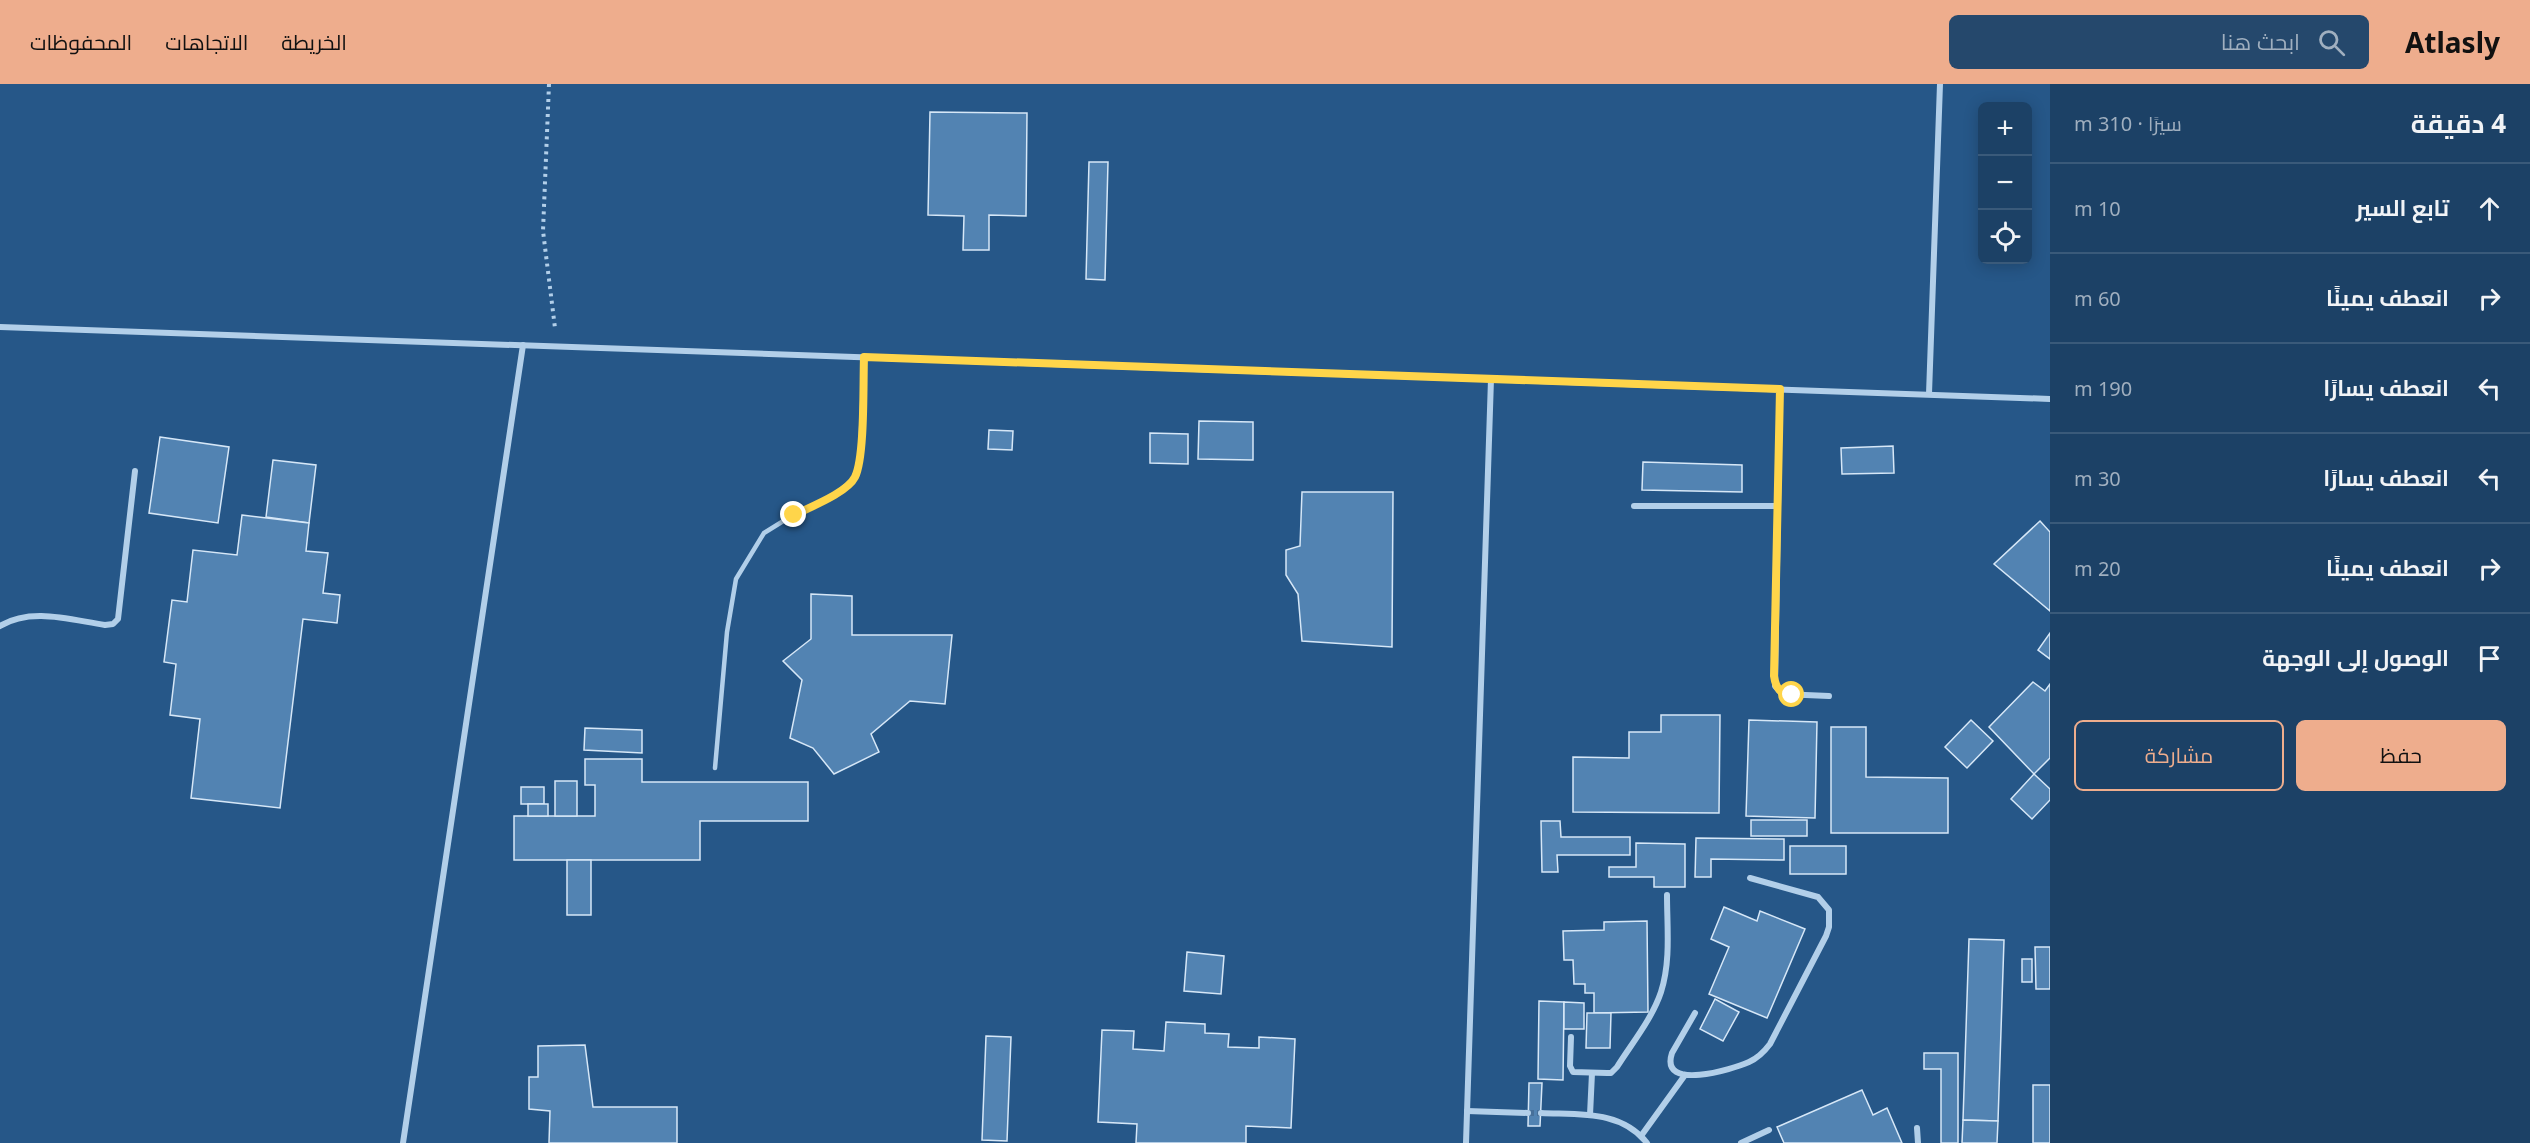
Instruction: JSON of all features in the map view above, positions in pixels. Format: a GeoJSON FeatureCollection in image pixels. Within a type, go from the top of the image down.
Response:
{"type":"FeatureCollection","features":[{"type":"Feature","properties":{"kind":"street"},"geometry":{"type":"LineString","coordinates":[[1929,394],[1940,84]]}},
{"type":"Feature","properties":{"kind":"street"},"geometry":{"type":"LineString","coordinates":[[0,327],[2050,399]]}},
{"type":"Feature","properties":{"kind":"street"},"geometry":{"type":"LineString","coordinates":[[403,1143],[523,345]]}},
{"type":"Feature","properties":{"kind":"street"},"geometry":{"type":"LineString","coordinates":[[1466,1143],[1491,379]]}},
{"type":"Feature","properties":{"kind":"street"},"geometry":{"type":"LineString","coordinates":[[1780,389],[1775,686],[1782,694],[1829,696]]}},
{"type":"Feature","properties":{"kind":"street"},"geometry":{"type":"LineString","coordinates":[[0,626],[21,616],[36,615],[105,625],[113,624],[118,619],[135,471]]}},
{"type":"Feature","properties":{"kind":"street"},"geometry":{"type":"LineString","coordinates":[[1634,506],[1778,506]]}},
{"type":"Feature","properties":{"kind":"street"},"geometry":{"type":"LineString","coordinates":[[1695,1013],[1670,1059],[1674,1070],[1686,1075],[1712,1073],[1742,1065],[1765,1052],[1827,936],[1829,910],[1818,897],[1750,878]]}},
{"type":"Feature","properties":{"kind":"street"},"geometry":{"type":"LineString","coordinates":[[1571,1037],[1570,1069],[1576,1073],[1611,1073],[1614,1070],[1656,1004],[1666,967],[1667,895]]}},
{"type":"Feature","properties":{"kind":"street"},"geometry":{"type":"LineString","coordinates":[[1590,1115],[1592,1073]]}},
{"type":"Feature","properties":{"kind":"street"},"geometry":{"type":"LineString","coordinates":[[1641,1136],[1686,1075]]}},
{"type":"Feature","properties":{"kind":"street"},"geometry":{"type":"LineString","coordinates":[[1467,1111],[1528,1113]]}},
{"type":"Feature","properties":{"kind":"street"},"geometry":{"type":"LineString","coordinates":[[1541,1113],[1609,1117],[1627,1125],[1647,1143]]}},
{"type":"Feature","properties":{"kind":"street"},"geometry":{"type":"LineString","coordinates":[[1917,1128],[1918,1143]]}},
{"type":"Feature","properties":{"kind":"street"},"geometry":{"type":"LineString","coordinates":[[1741,1143],[1769,1130]]}},
{"type":"Feature","properties":{"kind":"lane"},"geometry":{"type":"LineString","coordinates":[[715,768],[727,632],[736,579],[764,532],[831,498],[855,478],[860,456],[864,357]]}},
{"type":"Feature","properties":{"kind":"path"},"geometry":{"type":"LineString","coordinates":[[549,84],[543,231],[558,347]]}},
{"type":"Feature","properties":{"kind":"building"},"geometry":{"type":"Polygon","coordinates":[[[930,112],[1027,113],[1026,216],[989,215],[989,250],[963,250],[964,216],[928,215],[930,112]]]}},
{"type":"Feature","properties":{"kind":"building"},"geometry":{"type":"Polygon","coordinates":[[[1089,162],[1108,162],[1105,280],[1086,279],[1089,162]]]}},
{"type":"Feature","properties":{"kind":"building"},"geometry":{"type":"Polygon","coordinates":[[[1199,421],[1253,422],[1253,460],[1198,459],[1199,421]]]}},
{"type":"Feature","properties":{"kind":"building"},"geometry":{"type":"Polygon","coordinates":[[[989,430],[1013,431],[1012,450],[988,449],[989,430]]]}},
{"type":"Feature","properties":{"kind":"building"},"geometry":{"type":"Polygon","coordinates":[[[1150,433],[1188,434],[1188,464],[1150,463],[1150,433]]]}},
{"type":"Feature","properties":{"kind":"building"},"geometry":{"type":"Polygon","coordinates":[[[160,437],[229,447],[218,523],[149,513],[160,437]]]}},
{"type":"Feature","properties":{"kind":"building"},"geometry":{"type":"Polygon","coordinates":[[[1893,446],[1894,473],[1842,474],[1841,448],[1893,446]]]}},
{"type":"Feature","properties":{"kind":"building"},"geometry":{"type":"Polygon","coordinates":[[[273,460],[316,465],[309,523],[266,517],[273,460]]]}},
{"type":"Feature","properties":{"kind":"building"},"geometry":{"type":"Polygon","coordinates":[[[1643,462],[1742,465],[1742,492],[1642,490],[1643,462]]]}},
{"type":"Feature","properties":{"kind":"building"},"geometry":{"type":"Polygon","coordinates":[[[1302,492],[1393,492],[1392,647],[1302,641],[1298,594],[1286,575],[1286,550],[1300,546],[1302,492]]]}},
{"type":"Feature","properties":{"kind":"building"},"geometry":{"type":"Polygon","coordinates":[[[242,515],[309,523],[306,551],[328,553],[323,593],[340,595],[337,623],[303,619],[280,808],[191,798],[200,719],[170,715],[176,664],[164,662],[172,600],[187,602],[193,550],[237,555],[242,515]]]}},
{"type":"Feature","properties":{"kind":"building"},"geometry":{"type":"Polygon","coordinates":[[[2040,521],[2050,532],[2050,611],[1994,564],[2040,521]]]}},
{"type":"Feature","properties":{"kind":"building"},"geometry":{"type":"Polygon","coordinates":[[[811,594],[852,596],[852,635],[952,635],[945,704],[910,701],[871,734],[879,752],[834,774],[813,748],[790,738],[802,680],[783,661],[811,639],[811,594]]]}},
{"type":"Feature","properties":{"kind":"building"},"geometry":{"type":"Polygon","coordinates":[[[2050,633],[2050,659],[2038,650],[2050,633]]]}},
{"type":"Feature","properties":{"kind":"building"},"geometry":{"type":"Polygon","coordinates":[[[2033,682],[2045,691],[2050,684],[2050,758],[2034,774],[1989,727],[2033,682]]]}},
{"type":"Feature","properties":{"kind":"building"},"geometry":{"type":"Polygon","coordinates":[[[1661,715],[1720,715],[1719,813],[1573,812],[1573,757],[1629,758],[1629,732],[1661,732],[1661,715]]]}},
{"type":"Feature","properties":{"kind":"building"},"geometry":{"type":"Polygon","coordinates":[[[1749,720],[1817,722],[1815,818],[1746,816],[1749,720]]]}},
{"type":"Feature","properties":{"kind":"building"},"geometry":{"type":"Polygon","coordinates":[[[1971,720],[1993,741],[1967,768],[1945,747],[1971,720]]]}},
{"type":"Feature","properties":{"kind":"building"},"geometry":{"type":"Polygon","coordinates":[[[1831,727],[1866,727],[1866,777],[1948,778],[1948,833],[1831,833],[1831,727]]]}},
{"type":"Feature","properties":{"kind":"building"},"geometry":{"type":"Polygon","coordinates":[[[585,728],[642,730],[642,753],[584,750],[585,728]]]}},
{"type":"Feature","properties":{"kind":"building"},"geometry":{"type":"Polygon","coordinates":[[[585,759],[642,759],[642,782],[808,782],[808,821],[700,821],[700,860],[514,860],[514,816],[595,816],[595,785],[585,785],[585,759]]]}},
{"type":"Feature","properties":{"kind":"building"},"geometry":{"type":"Polygon","coordinates":[[[2034,774],[2050,789],[2050,800],[2032,819],[2011,799],[2034,774]]]}},
{"type":"Feature","properties":{"kind":"building"},"geometry":{"type":"Polygon","coordinates":[[[555,781],[577,781],[577,816],[555,816],[555,781]]]}},
{"type":"Feature","properties":{"kind":"building"},"geometry":{"type":"Polygon","coordinates":[[[521,787],[544,787],[544,804],[521,804],[521,787]]]}},
{"type":"Feature","properties":{"kind":"building"},"geometry":{"type":"Polygon","coordinates":[[[528,804],[548,804],[548,816],[528,816],[528,804]]]}},
{"type":"Feature","properties":{"kind":"building"},"geometry":{"type":"Polygon","coordinates":[[[1751,820],[1807,820],[1807,836],[1751,836],[1751,820]]]}},
{"type":"Feature","properties":{"kind":"building"},"geometry":{"type":"Polygon","coordinates":[[[1541,821],[1560,821],[1561,837],[1630,837],[1630,855],[1557,855],[1558,872],[1542,872],[1541,821]]]}},
{"type":"Feature","properties":{"kind":"building"},"geometry":{"type":"Polygon","coordinates":[[[1696,838],[1784,839],[1784,860],[1711,859],[1711,877],[1695,877],[1696,838]]]}},
{"type":"Feature","properties":{"kind":"building"},"geometry":{"type":"Polygon","coordinates":[[[1636,843],[1685,844],[1685,887],[1654,887],[1654,877],[1609,877],[1609,867],[1636,867],[1636,843]]]}},
{"type":"Feature","properties":{"kind":"building"},"geometry":{"type":"Polygon","coordinates":[[[1790,846],[1846,846],[1846,874],[1790,874],[1790,846]]]}},
{"type":"Feature","properties":{"kind":"building"},"geometry":{"type":"Polygon","coordinates":[[[567,860],[591,860],[591,915],[567,915],[567,860]]]}},
{"type":"Feature","properties":{"kind":"building"},"geometry":{"type":"Polygon","coordinates":[[[1724,907],[1757,921],[1760,911],[1805,929],[1767,1018],[1709,994],[1729,947],[1711,939],[1724,907]]]}},
{"type":"Feature","properties":{"kind":"building"},"geometry":{"type":"Polygon","coordinates":[[[1647,921],[1648,1012],[1594,1013],[1594,993],[1585,993],[1585,984],[1574,984],[1573,960],[1564,960],[1563,931],[1604,930],[1604,922],[1647,921]]]}},
{"type":"Feature","properties":{"kind":"building"},"geometry":{"type":"Polygon","coordinates":[[[1969,939],[2004,940],[1998,1121],[1963,1120],[1969,939]]]}},
{"type":"Feature","properties":{"kind":"building"},"geometry":{"type":"Polygon","coordinates":[[[2035,947],[2050,947],[2050,989],[2036,989],[2035,947]]]}},
{"type":"Feature","properties":{"kind":"building"},"geometry":{"type":"Polygon","coordinates":[[[1187,952],[1224,956],[1221,994],[1184,991],[1187,952]]]}},
{"type":"Feature","properties":{"kind":"building"},"geometry":{"type":"Polygon","coordinates":[[[2022,959],[2032,959],[2032,982],[2022,982],[2022,959]]]}},
{"type":"Feature","properties":{"kind":"building"},"geometry":{"type":"Polygon","coordinates":[[[1715,999],[1739,1012],[1723,1041],[1700,1029],[1715,999]]]}},
{"type":"Feature","properties":{"kind":"building"},"geometry":{"type":"Polygon","coordinates":[[[1539,1001],[1564,1002],[1563,1080],[1538,1079],[1539,1001]]]}},
{"type":"Feature","properties":{"kind":"building"},"geometry":{"type":"Polygon","coordinates":[[[1564,1002],[1584,1003],[1584,1029],[1564,1029],[1564,1002]]]}},
{"type":"Feature","properties":{"kind":"building"},"geometry":{"type":"Polygon","coordinates":[[[1587,1013],[1611,1013],[1610,1048],[1586,1048],[1587,1013]]]}},
{"type":"Feature","properties":{"kind":"building"},"geometry":{"type":"Polygon","coordinates":[[[1166,1022],[1205,1024],[1205,1033],[1229,1034],[1228,1047],[1259,1048],[1259,1037],[1295,1039],[1291,1128],[1246,1126],[1246,1143],[1136,1143],[1137,1124],[1098,1122],[1102,1030],[1134,1031],[1133,1049],[1164,1051],[1166,1022]]]}},
{"type":"Feature","properties":{"kind":"building"},"geometry":{"type":"Polygon","coordinates":[[[986,1036],[1011,1037],[1007,1141],[982,1140],[986,1036]]]}},
{"type":"Feature","properties":{"kind":"building"},"geometry":{"type":"Polygon","coordinates":[[[585,1045],[593,1107],[677,1107],[677,1143],[549,1143],[550,1111],[529,1109],[529,1077],[538,1077],[538,1046],[585,1045]]]}},
{"type":"Feature","properties":{"kind":"building"},"geometry":{"type":"Polygon","coordinates":[[[1924,1053],[1958,1053],[1958,1143],[1941,1143],[1941,1069],[1924,1069],[1924,1053]]]}},
{"type":"Feature","properties":{"kind":"building"},"geometry":{"type":"Polygon","coordinates":[[[1529,1083],[1542,1083],[1540,1126],[1528,1126],[1529,1083]]]}},
{"type":"Feature","properties":{"kind":"building"},"geometry":{"type":"Polygon","coordinates":[[[2033,1085],[2050,1085],[2050,1143],[2033,1143],[2033,1085]]]}},
{"type":"Feature","properties":{"kind":"building"},"geometry":{"type":"Polygon","coordinates":[[[1862,1090],[1873,1115],[1887,1108],[1902,1143],[1784,1143],[1777,1127],[1862,1090]]]}},
{"type":"Feature","properties":{"kind":"building"},"geometry":{"type":"Polygon","coordinates":[[[1963,1120],[1998,1121],[1997,1143],[1962,1143],[1963,1120]]]}},
{"type":"Feature","properties":{"kind":"tunnel"},"geometry":{"type":"LineString","coordinates":[[1528,1113],[1541,1113]]}},
{"type":"Feature","properties":{"kind":"route"},"geometry":{"type":"LineString","coordinates":[[794,515],[831,498],[855,478],[860,456],[864,357],[1780,389],[1774,676],[1775,686],[1782,694],[1792,695]]}}]}
